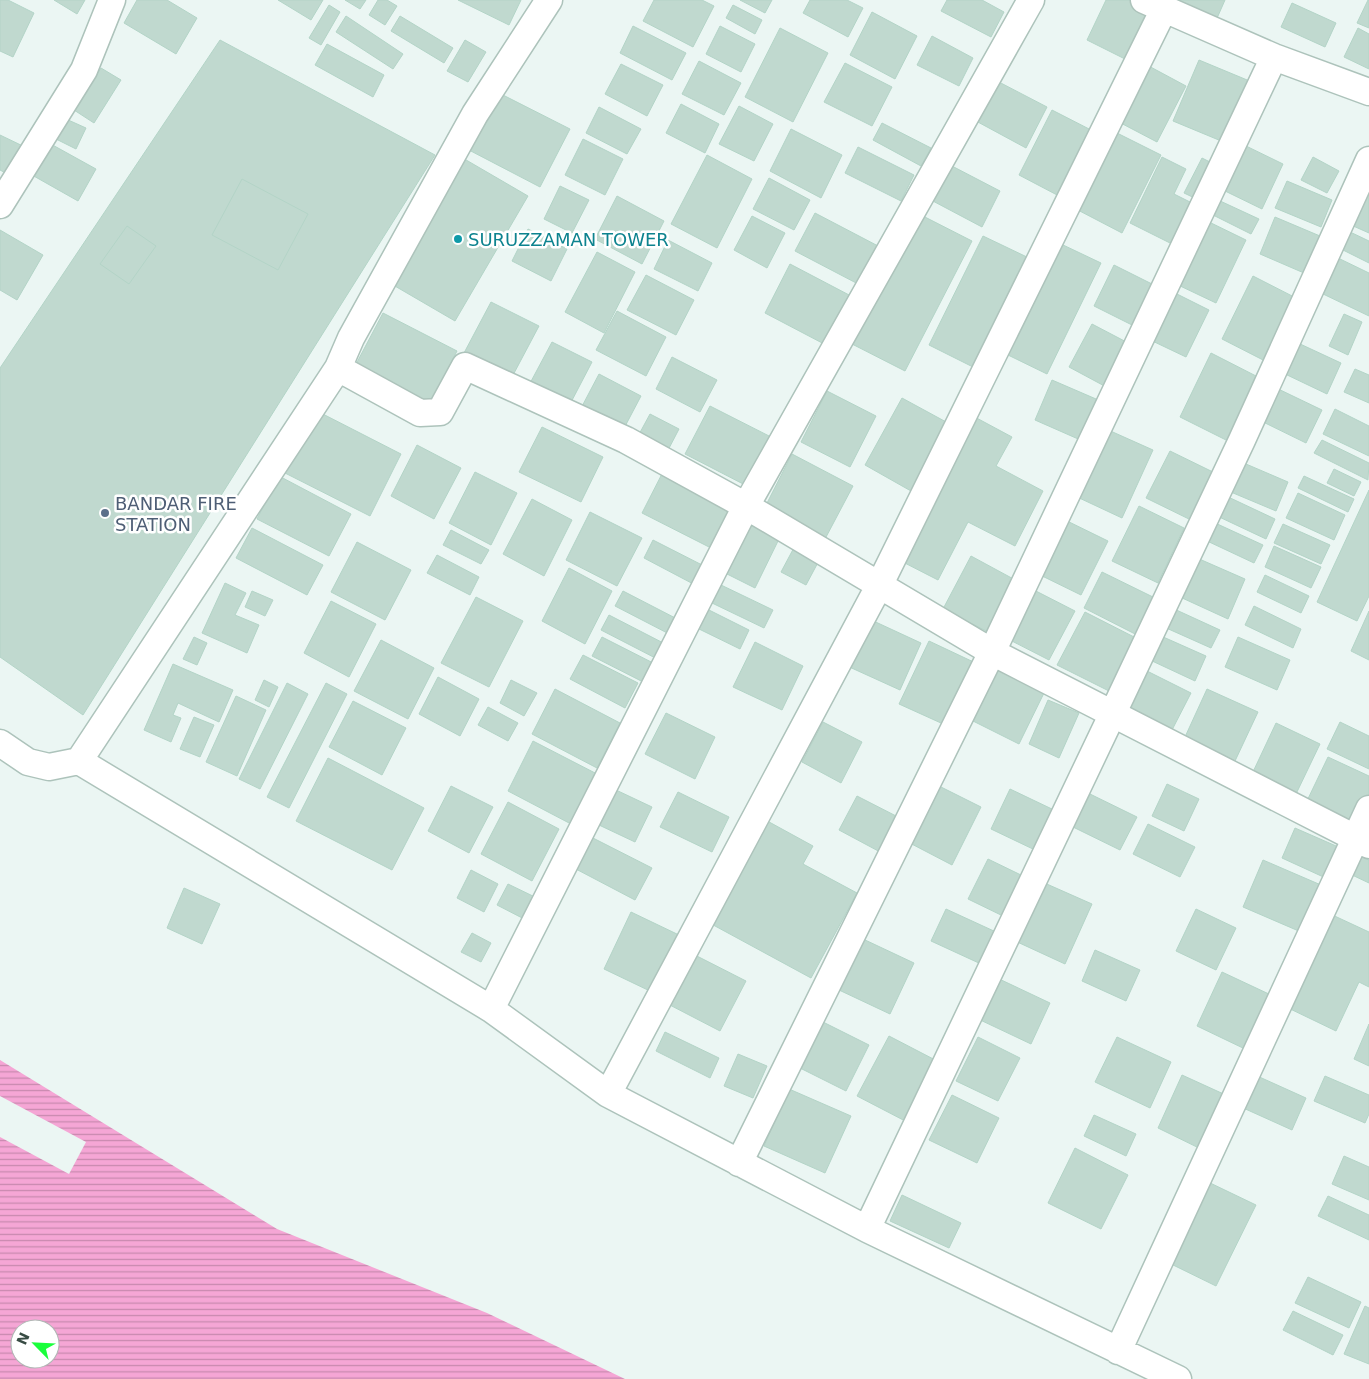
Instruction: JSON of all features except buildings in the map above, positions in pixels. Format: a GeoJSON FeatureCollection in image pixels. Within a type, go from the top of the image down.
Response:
{"type":"FeatureCollection","features":[{"type":"Feature","properties":{"kind":"street"},"geometry":{"type":"LineString","coordinates":[[0,205],[84,70],[112,0]]}},
{"type":"Feature","properties":{"kind":"street"},"geometry":{"type":"LineString","coordinates":[[79,761],[338,368],[351,338],[475,114],[549,0]]}},
{"type":"Feature","properties":{"kind":"street"},"geometry":{"type":"LineString","coordinates":[[491,1009],[746,506],[1031,0]]}},
{"type":"Feature","properties":{"kind":"street"},"geometry":{"type":"LineString","coordinates":[[608,1094],[880,584],[1154,5],[1274,57],[1369,92]]}},
{"type":"Feature","properties":{"kind":"street"},"geometry":{"type":"LineString","coordinates":[[739,1162],[992,652],[1274,57]]}},
{"type":"Feature","properties":{"kind":"street"},"geometry":{"type":"LineString","coordinates":[[867,1229],[1114,713],[1242,440],[1369,160]]}},
{"type":"Feature","properties":{"kind":"street"},"geometry":{"type":"LineString","coordinates":[[338,368],[420,413],[440,412],[465,366],[626,440],[746,506],[992,652],[1362,842]]}},
{"type":"Feature","properties":{"kind":"street"},"geometry":{"type":"LineString","coordinates":[[0,743],[28,762],[49,767],[79,761],[491,1009],[608,1094],[867,1229],[1178,1379]]}},
{"type":"Feature","properties":{"kind":"street"},"geometry":{"type":"LineString","coordinates":[[1118,1351],[1362,842],[1369,809]]}},
{"type":"Feature","properties":{"kind":"shaded area"},"geometry":{"type":"Polygon","coordinates":[[[0,1060],[277,1229],[487,1313],[625,1379],[0,1379],[0,1060]]]}},
{"type":"Feature","properties":{"kind":"pier"},"geometry":{"type":"Polygon","coordinates":[[[0,1096],[86,1142],[69,1174],[0,1137],[0,1096]]]}},
{"type":"Feature","properties":{"kind":"place","name":"SURUZZAMAN TOWER"},"geometry":{"type":"Point","coordinates":[458,239]}},
{"type":"Feature","properties":{"kind":"place","name":"BANDAR FIRE STATION"},"geometry":{"type":"Point","coordinates":[105,513]}}]}
